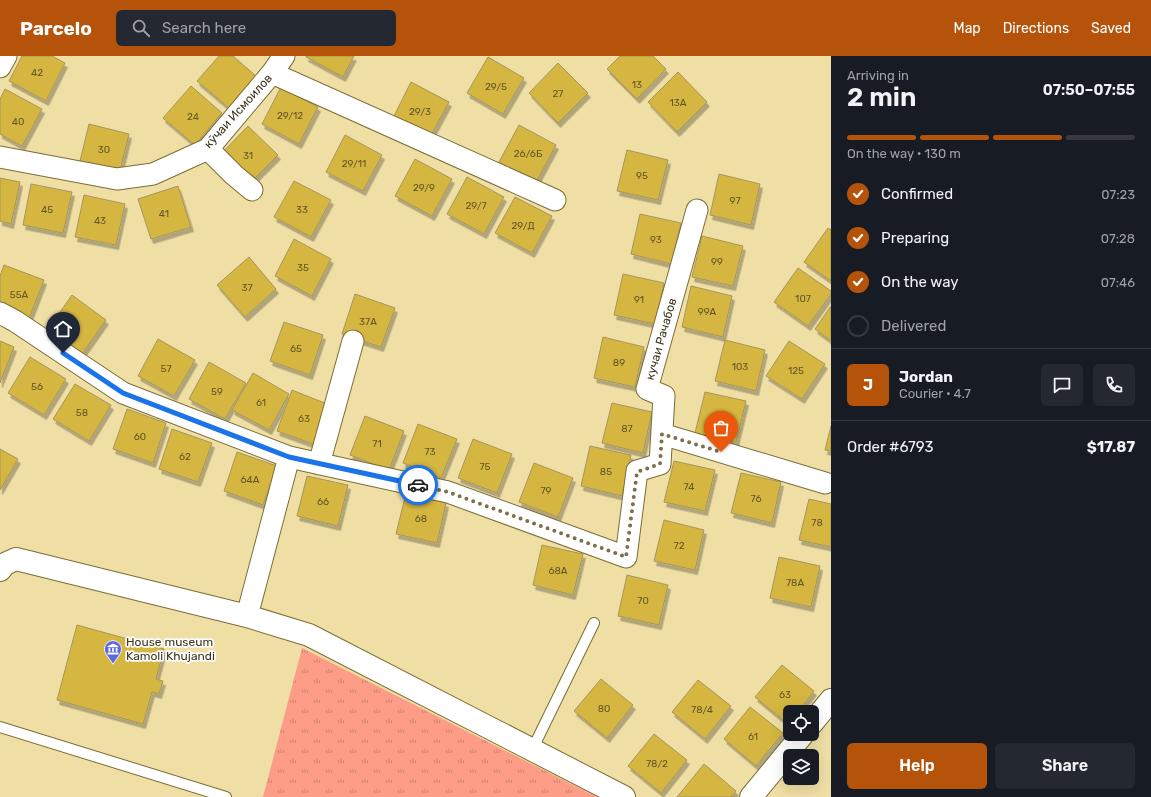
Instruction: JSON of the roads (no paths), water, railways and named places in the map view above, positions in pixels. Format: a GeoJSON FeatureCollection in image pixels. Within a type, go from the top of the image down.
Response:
{"type":"FeatureCollection","features":[{"type":"Feature","properties":{"kind":"street"},"geometry":{"type":"LineString","coordinates":[[0,67],[6,56]]}},
{"type":"Feature","properties":{"kind":"street"},"geometry":{"type":"LineString","coordinates":[[278,64],[555,200]]}},
{"type":"Feature","properties":{"kind":"street","name":"кӯчаи Исмоилов"},"geometry":{"type":"LineString","coordinates":[[0,157],[117,179],[153,174],[208,149],[278,64]]}},
{"type":"Feature","properties":{"kind":"street"},"geometry":{"type":"LineString","coordinates":[[208,149],[234,175],[252,190]]}},
{"type":"Feature","properties":{"kind":"street","name":"кучаи Рачабов"},"geometry":{"type":"LineString","coordinates":[[0,313],[15,321],[123,393],[289,457],[448,492],[626,557],[637,472],[660,464],[664,396],[647,389],[697,210]]}},
{"type":"Feature","properties":{"kind":"street"},"geometry":{"type":"LineString","coordinates":[[319,464],[354,341]]}},
{"type":"Feature","properties":{"kind":"street"},"geometry":{"type":"LineString","coordinates":[[662,434],[825,483]]}},
{"type":"Feature","properties":{"kind":"street"},"geometry":{"type":"LineString","coordinates":[[247,616],[289,457]]}},
{"type":"Feature","properties":{"kind":"street"},"geometry":{"type":"LineString","coordinates":[[0,570],[5,564],[16,559],[247,616],[309,634],[624,797]]}},
{"type":"Feature","properties":{"kind":"street"},"geometry":{"type":"LineString","coordinates":[[819,715],[831,700]]}},
{"type":"Feature","properties":{"kind":"street"},"geometry":{"type":"LineString","coordinates":[[751,797],[797,741]]}},
{"type":"Feature","properties":{"kind":"lane"},"geometry":{"type":"LineString","coordinates":[[532,750],[594,623]]}},
{"type":"Feature","properties":{"kind":"lane"},"geometry":{"type":"LineString","coordinates":[[0,727],[226,797]]}},
{"type":"Feature","properties":{"kind":"place","name":"House museum Kamoli Khujandi"},"geometry":{"type":"Point","coordinates":[113,664]}}]}
